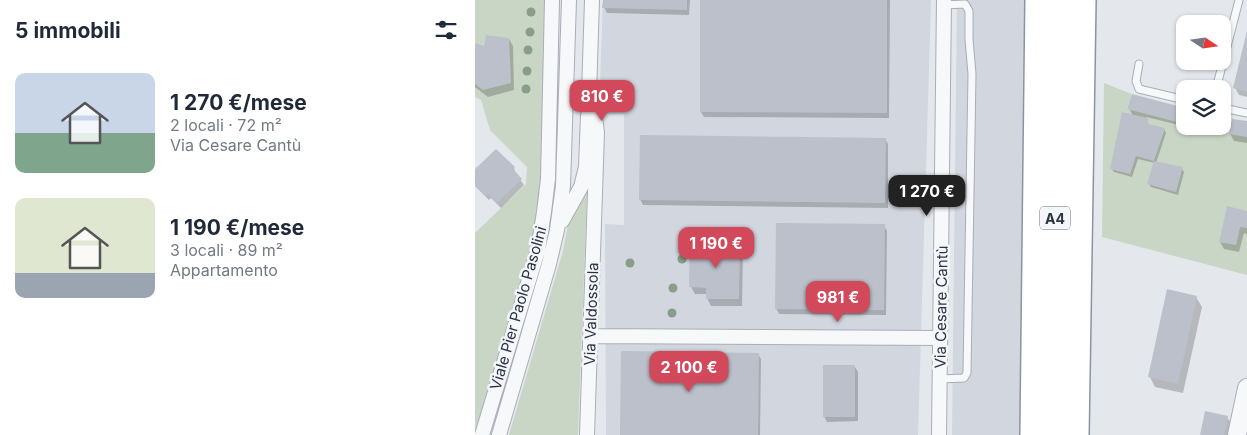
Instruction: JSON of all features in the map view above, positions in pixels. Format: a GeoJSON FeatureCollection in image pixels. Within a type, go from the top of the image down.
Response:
{"type":"FeatureCollection","features":[{"type":"Feature","properties":{"kind":"highway"},"geometry":{"type":"LineString","coordinates":[[1033,435],[1038,0]]}},
{"type":"Feature","properties":{"kind":"highway","name":"A4"},"geometry":{"type":"LineString","coordinates":[[1051,435],[1059,0]]}},
{"type":"Feature","properties":{"kind":"highway","name":"A4"},"geometry":{"type":"LineString","coordinates":[[1075,435],[1083,0]]}},
{"type":"Feature","properties":{"kind":"highway"},"geometry":{"type":"LineString","coordinates":[[1092,435],[1097,0]]}},
{"type":"Feature","properties":{"kind":"street","name":"Viale Pier Paolo Pasolini"},"geometry":{"type":"LineString","coordinates":[[482,435],[538,250],[548,179],[552,0]]}},
{"type":"Feature","properties":{"kind":"street","name":"Viale Pier Paolo Pasolini"},"geometry":{"type":"LineString","coordinates":[[499,435],[549,264],[557,230],[563,186],[569,0]]}},
{"type":"Feature","properties":{"kind":"street","name":"Viale Pier Paolo Pasolini"},"geometry":{"type":"LineString","coordinates":[[557,230],[581,187],[586,167],[591,0]]}},
{"type":"Feature","properties":{"kind":"street","name":"Via Cesare Cantù"},"geometry":{"type":"LineString","coordinates":[[939,435],[944,2]]}},
{"type":"Feature","properties":{"kind":"street","name":"Viale Pier Paolo Pasolini"},"geometry":{"type":"LineString","coordinates":[[589,84],[597,132],[595,193]]}},
{"type":"Feature","properties":{"kind":"street","name":"Via Valdossola"},"geometry":{"type":"LineString","coordinates":[[587,435],[595,193]]}},
{"type":"Feature","properties":{"kind":"street"},"geometry":{"type":"LineString","coordinates":[[591,336],[940,338]]}},
{"type":"Feature","properties":{"kind":"street"},"geometry":{"type":"LineString","coordinates":[[1237,435],[1247,388]]}},
{"type":"Feature","properties":{"kind":"street"},"geometry":{"type":"LineString","coordinates":[[1241,418],[1244,435]]}},
{"type":"Feature","properties":{"kind":"lane"},"geometry":{"type":"LineString","coordinates":[[1218,80],[1239,0]]}},
{"type":"Feature","properties":{"kind":"lane"},"geometry":{"type":"LineString","coordinates":[[940,379],[964,378],[967,373],[973,74],[969,39],[969,11],[965,4],[944,2]]}},
{"type":"Feature","properties":{"kind":"lane"},"geometry":{"type":"LineString","coordinates":[[1139,64],[1136,81],[1139,89],[1176,98]]}},
{"type":"Feature","properties":{"kind":"lane"},"geometry":{"type":"LineString","coordinates":[[1231,110],[1247,113]]}},
{"type":"Feature","properties":{"kind":"shaded area"},"geometry":{"type":"Polygon","coordinates":[[[603,0],[931,0],[918,435],[606,435],[605,224],[624,225],[624,114],[599,114],[603,0]]]}},
{"type":"Feature","properties":{"kind":"shaded area"},"geometry":{"type":"Polygon","coordinates":[[[957,0],[1028,0],[1022,435],[952,435],[957,0]]]}},
{"type":"Feature","properties":{"kind":"green space"},"geometry":{"type":"Polygon","coordinates":[[[475,0],[547,0],[542,177],[537,213],[518,294],[475,435],[475,233],[526,184],[527,167],[490,130],[481,100],[475,97],[475,0]]]}},
{"type":"Feature","properties":{"kind":"green space"},"geometry":{"type":"Polygon","coordinates":[[[1104,83],[1132,94],[1127,108],[1176,122],[1176,135],[1231,135],[1231,133],[1247,137],[1247,211],[1227,207],[1219,242],[1236,245],[1240,227],[1247,228],[1247,275],[1102,237],[1104,83]]]}},
{"type":"Feature","properties":{"kind":"green space"},"geometry":{"type":"Polygon","coordinates":[[[587,193],[578,435],[509,435],[563,251],[568,224],[587,193]]]}},
{"type":"Feature","properties":{"kind":"building"},"geometry":{"type":"Polygon","coordinates":[[[603,0],[687,0],[687,10],[602,8],[603,0]]]}},
{"type":"Feature","properties":{"kind":"building"},"geometry":{"type":"Polygon","coordinates":[[[700,0],[887,0],[887,113],[700,112],[700,0]]]}},
{"type":"Feature","properties":{"kind":"building"},"geometry":{"type":"Polygon","coordinates":[[[1247,31],[1247,92],[1233,88],[1247,31]]]}},
{"type":"Feature","properties":{"kind":"building"},"geometry":{"type":"Polygon","coordinates":[[[486,35],[509,38],[511,83],[483,90],[475,84],[475,43],[484,46],[486,35]]]}},
{"type":"Feature","properties":{"kind":"building"},"geometry":{"type":"Polygon","coordinates":[[[1132,94],[1176,106],[1176,122],[1127,109],[1132,94]]]}},
{"type":"Feature","properties":{"kind":"building"},"geometry":{"type":"Polygon","coordinates":[[[1122,112],[1148,118],[1148,124],[1165,128],[1154,161],[1136,156],[1130,174],[1110,169],[1122,112]]]}},
{"type":"Feature","properties":{"kind":"building"},"geometry":{"type":"Polygon","coordinates":[[[1232,119],[1247,121],[1247,137],[1231,134],[1232,119]]]}},
{"type":"Feature","properties":{"kind":"building"},"geometry":{"type":"Polygon","coordinates":[[[640,135],[886,138],[885,203],[639,200],[640,135]]]}},
{"type":"Feature","properties":{"kind":"building"},"geometry":{"type":"Polygon","coordinates":[[[496,149],[515,167],[513,169],[522,179],[497,203],[488,194],[486,196],[475,185],[475,169],[496,149]]]}},
{"type":"Feature","properties":{"kind":"building"},"geometry":{"type":"Polygon","coordinates":[[[1154,161],[1183,167],[1176,192],[1147,184],[1154,161]]]}},
{"type":"Feature","properties":{"kind":"building"},"geometry":{"type":"Polygon","coordinates":[[[1227,206],[1247,211],[1247,228],[1240,227],[1236,245],[1219,242],[1227,206]]]}},
{"type":"Feature","properties":{"kind":"building"},"geometry":{"type":"Polygon","coordinates":[[[776,223],[885,224],[884,310],[775,309],[776,223]]]}},
{"type":"Feature","properties":{"kind":"building"},"geometry":{"type":"Polygon","coordinates":[[[690,242],[740,243],[739,299],[706,299],[706,288],[689,287],[690,242]]]}},
{"type":"Feature","properties":{"kind":"building"},"geometry":{"type":"Polygon","coordinates":[[[1167,289],[1197,296],[1178,384],[1148,377],[1167,289]]]}},
{"type":"Feature","properties":{"kind":"building"},"geometry":{"type":"Polygon","coordinates":[[[621,351],[759,353],[758,435],[620,435],[621,351]]]}},
{"type":"Feature","properties":{"kind":"building"},"geometry":{"type":"Polygon","coordinates":[[[823,365],[855,365],[855,417],[823,417],[823,365]]]}},
{"type":"Feature","properties":{"kind":"building"},"geometry":{"type":"Polygon","coordinates":[[[1205,411],[1228,416],[1224,435],[1200,435],[1205,411]]]}}]}
